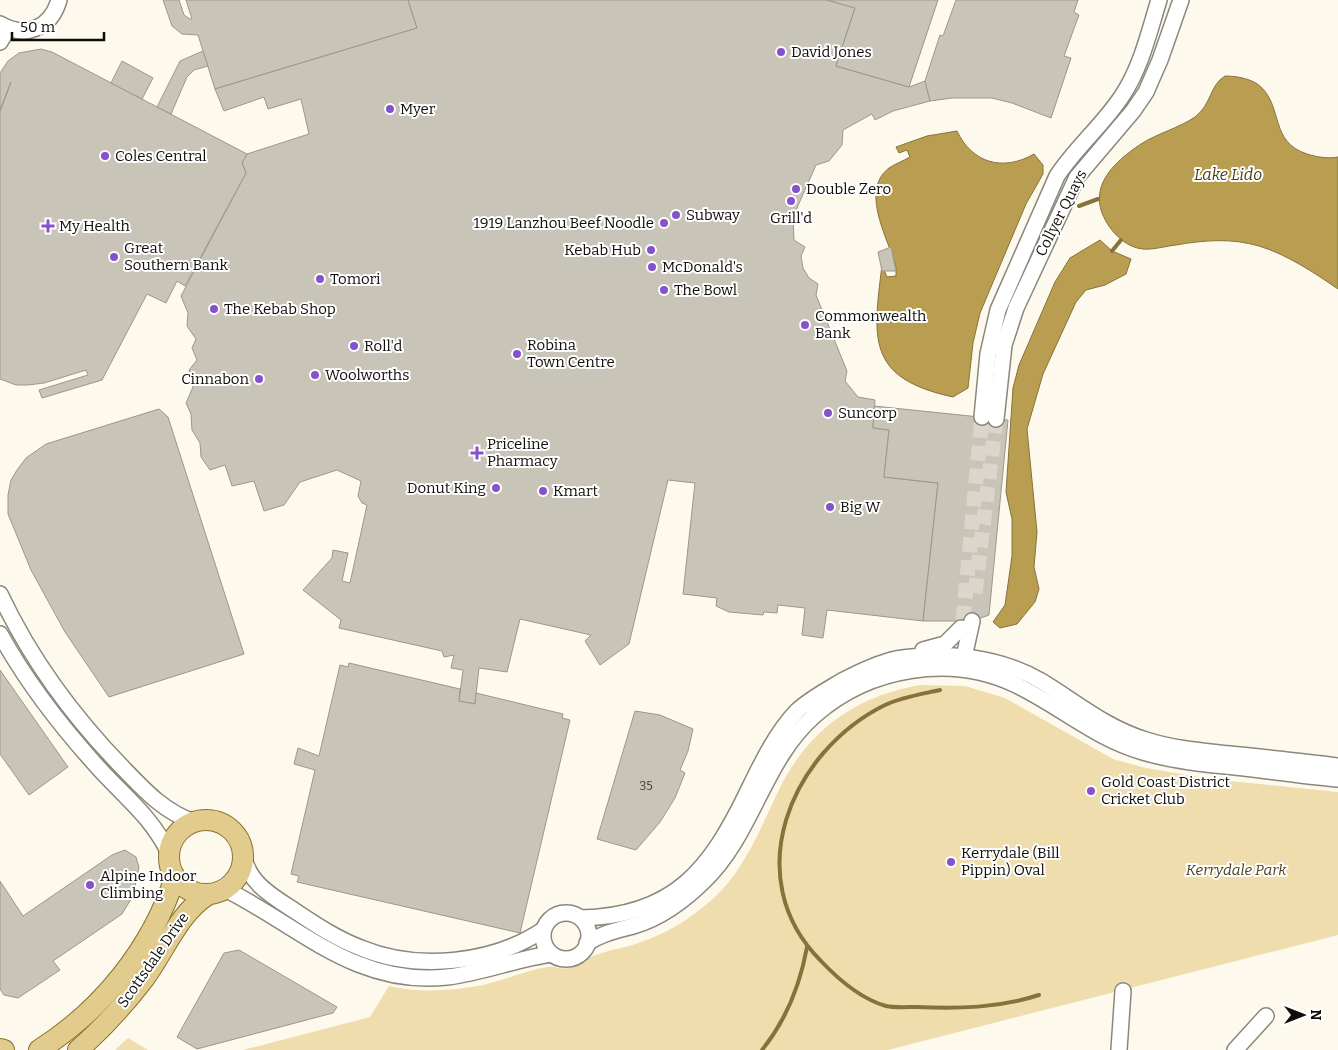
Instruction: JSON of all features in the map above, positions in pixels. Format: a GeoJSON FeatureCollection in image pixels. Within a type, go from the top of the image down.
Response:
{"type":"FeatureCollection","features":[{"type":"Feature","properties":{"kind":"main road"},"geometry":{"type":"LineString","coordinates":[[210,820],[228,827],[238,839],[243,854],[239,874],[217,891],[190,890],[175,877],[170,855],[177,835],[194,822],[210,820]]}},
{"type":"Feature","properties":{"kind":"main road","name":"Scottsdale Drive"},"geometry":{"type":"LineString","coordinates":[[39,1050],[75,1024],[122,974],[146,942],[164,908],[175,877]]}},
{"type":"Feature","properties":{"kind":"main road","name":"Scottsdale Drive"},"geometry":{"type":"LineString","coordinates":[[78,1050],[117,1012],[154,965],[192,905],[217,891]]}},
{"type":"Feature","properties":{"kind":"main road"},"geometry":{"type":"LineString","coordinates":[[0,1049],[4,1050]]}},
{"type":"Feature","properties":{"kind":"street"},"geometry":{"type":"LineString","coordinates":[[0,42],[4,26],[30,30],[41,27],[50,20],[59,0]]}},
{"type":"Feature","properties":{"kind":"street","name":"Collyer Quays"},"geometry":{"type":"LineString","coordinates":[[1159,0],[1130,82],[1111,111],[1074,152],[1057,176],[1003,297],[992,333],[989,418],[1004,345],[1016,308],[1077,177],[1133,112],[1146,92],[1160,60],[1181,0]]}},
{"type":"Feature","properties":{"kind":"street"},"geometry":{"type":"LineString","coordinates":[[0,594],[27,644],[58,693],[101,745],[166,809],[177,816],[194,822]]}},
{"type":"Feature","properties":{"kind":"street"},"geometry":{"type":"LineString","coordinates":[[907,658],[913,652],[945,644],[965,624]]}},
{"type":"Feature","properties":{"kind":"street"},"geometry":{"type":"LineString","coordinates":[[962,661],[965,624]]}},
{"type":"Feature","properties":{"kind":"street"},"geometry":{"type":"LineString","coordinates":[[965,624],[988,661]]}},
{"type":"Feature","properties":{"kind":"street"},"geometry":{"type":"LineString","coordinates":[[0,634],[48,708],[94,764],[153,825],[170,855]]}},
{"type":"Feature","properties":{"kind":"street"},"geometry":{"type":"LineString","coordinates":[[243,854],[248,872],[268,894],[346,942],[387,956],[415,961],[468,958],[512,946],[530,939],[543,930],[548,921],[558,914],[570,913],[581,918],[615,917],[638,911],[650,907],[678,889],[701,868],[719,845],[767,754],[796,712],[810,700],[864,669],[881,663],[907,658],[988,661],[1027,673],[1106,724],[1146,740],[1183,749],[1338,766]]}},
{"type":"Feature","properties":{"kind":"street"},"geometry":{"type":"LineString","coordinates":[[587,943],[608,931],[632,926],[655,917],[677,904],[706,880],[735,843],[778,759],[795,735],[816,714],[831,703],[882,677],[909,669],[962,661],[978,671],[1015,685],[1102,737],[1144,753],[1178,761],[1338,779]]}},
{"type":"Feature","properties":{"kind":"street"},"geometry":{"type":"LineString","coordinates":[[217,891],[338,957],[384,973],[412,977],[445,977],[529,956],[551,954],[558,957],[572,958],[584,950],[587,943],[588,930],[581,918]]}},
{"type":"Feature","properties":{"kind":"street"},"geometry":{"type":"LineString","coordinates":[[543,930],[544,943],[551,954]]}},
{"type":"Feature","properties":{"kind":"street"},"geometry":{"type":"LineString","coordinates":[[1119,1050],[1123,991]]}},
{"type":"Feature","properties":{"kind":"street"},"geometry":{"type":"LineString","coordinates":[[1235,1050],[1266,1016]]}},
{"type":"Feature","properties":{"kind":"green space","name":"Kerrydale Park"},"geometry":{"type":"Polygon","coordinates":[[[920,685],[965,686],[1005,698],[1113,759],[1146,768],[1210,779],[1338,792],[1338,935],[888,1050],[243,1050],[370,1017],[389,986],[412,990],[436,990],[483,985],[540,968],[576,966],[593,956],[638,943],[665,932],[685,921],[703,907],[729,881],[751,847],[787,775],[815,737],[851,709],[895,691],[920,685]]]}},
{"type":"Feature","properties":{"kind":"green space"},"geometry":{"type":"Polygon","coordinates":[[[128,1038],[148,1050],[115,1050],[128,1038]]]}},
{"type":"Feature","properties":{"kind":"water","name":"Lake Lido"},"geometry":{"type":"Polygon","coordinates":[[[1225,76],[1244,78],[1261,87],[1268,95],[1282,133],[1295,149],[1314,156],[1338,157],[1338,289],[1290,259],[1249,243],[1197,242],[1143,249],[1132,246],[1122,240],[1107,223],[1101,211],[1099,199],[1105,178],[1112,168],[1130,151],[1141,144],[1195,117],[1205,107],[1216,85],[1225,76]]]}},
{"type":"Feature","properties":{"kind":"water"},"geometry":{"type":"Polygon","coordinates":[[[957,131],[971,151],[990,161],[1000,163],[1011,162],[1034,154],[1043,165],[1043,174],[1026,204],[980,313],[973,343],[968,388],[953,397],[925,389],[904,379],[890,366],[882,352],[878,334],[877,314],[882,265],[887,277],[896,276],[896,267],[879,216],[876,189],[880,178],[889,168],[910,157],[907,150],[899,153],[896,147],[927,136],[957,131]]]}},
{"type":"Feature","properties":{"kind":"water"},"geometry":{"type":"Polygon","coordinates":[[[1100,240],[1112,251],[1131,259],[1126,274],[1105,285],[1086,290],[1076,302],[1043,374],[1027,429],[1037,532],[1034,567],[1039,589],[1035,602],[1017,624],[1000,628],[993,622],[1005,605],[1012,556],[1012,519],[1006,492],[1013,388],[1019,365],[1055,282],[1070,258],[1100,240]]]}},
{"type":"Feature","properties":{"kind":"building"},"geometry":{"type":"Polygon","coordinates":[[[163,0],[179,0],[184,15],[192,19],[186,0],[408,0],[417,28],[215,89],[198,35],[182,34],[172,26],[163,0]]]}},
{"type":"Feature","properties":{"kind":"building","name":"Robina Town Centre"},"geometry":{"type":"Polygon","coordinates":[[[408,0],[827,0],[855,8],[836,66],[909,87],[925,81],[930,101],[893,111],[875,120],[872,114],[843,130],[842,145],[829,161],[816,165],[793,217],[794,240],[805,247],[801,256],[803,268],[809,278],[818,284],[816,295],[847,371],[845,381],[858,397],[875,400],[873,428],[889,430],[884,477],[938,483],[923,621],[827,610],[823,638],[802,635],[805,608],[778,605],[777,613],[764,612],[763,615],[729,612],[716,606],[717,598],[683,594],[695,483],[668,480],[629,644],[600,665],[585,641],[591,635],[520,619],[507,672],[479,668],[475,704],[459,701],[463,670],[451,668],[454,655],[444,657],[442,651],[339,628],[341,620],[303,590],[332,558],[333,550],[348,553],[342,581],[350,583],[367,505],[362,503],[358,496],[361,481],[337,470],[300,482],[284,505],[264,511],[254,481],[232,486],[225,465],[210,470],[201,457],[200,443],[192,430],[191,414],[186,403],[193,387],[189,370],[197,360],[192,348],[196,339],[187,326],[188,313],[181,296],[246,173],[242,163],[247,154],[309,134],[301,99],[268,109],[264,97],[224,111],[215,89],[417,28],[408,0]]]}},
{"type":"Feature","properties":{"kind":"building"},"geometry":{"type":"Polygon","coordinates":[[[827,0],[938,0],[909,87],[836,66],[855,8],[827,0]]]}},
{"type":"Feature","properties":{"kind":"building"},"geometry":{"type":"Polygon","coordinates":[[[956,0],[1078,0],[1074,12],[1079,15],[1064,56],[1071,58],[1051,118],[1012,103],[992,98],[952,98],[930,101],[925,81],[940,35],[943,36],[956,0]]]}},
{"type":"Feature","properties":{"kind":"building"},"geometry":{"type":"Polygon","coordinates":[[[41,49],[52,52],[247,154],[242,163],[246,173],[185,286],[177,281],[166,303],[147,294],[102,380],[42,398],[39,390],[88,375],[86,370],[44,383],[28,385],[16,385],[0,379],[0,112],[11,82],[0,110],[0,73],[8,61],[19,53],[41,49]]]}},
{"type":"Feature","properties":{"kind":"building"},"geometry":{"type":"Polygon","coordinates":[[[203,51],[208,66],[194,70],[187,77],[171,114],[157,107],[180,61],[203,51]]]}},
{"type":"Feature","properties":{"kind":"building"},"geometry":{"type":"Polygon","coordinates":[[[122,61],[153,78],[142,99],[111,83],[122,61]]]}},
{"type":"Feature","properties":{"kind":"building"},"geometry":{"type":"Polygon","coordinates":[[[891,247],[896,271],[882,271],[878,252],[891,247]]]}},
{"type":"Feature","properties":{"kind":"building"},"geometry":{"type":"Polygon","coordinates":[[[874,406],[1008,420],[989,615],[972,621],[923,621],[938,483],[884,477],[889,430],[873,428],[874,406]]]}},
{"type":"Feature","properties":{"kind":"building"},"geometry":{"type":"Polygon","coordinates":[[[159,409],[168,417],[244,654],[109,697],[65,632],[31,570],[8,514],[8,495],[11,480],[17,470],[26,458],[46,444],[159,409]]]}},
{"type":"Feature","properties":{"kind":"building"},"geometry":{"type":"Polygon","coordinates":[[[349,663],[460,689],[459,701],[475,704],[476,693],[563,714],[562,718],[570,720],[520,933],[297,882],[299,876],[291,874],[315,770],[294,764],[298,748],[319,756],[340,665],[348,667],[349,663]]]}},
{"type":"Feature","properties":{"kind":"building"},"geometry":{"type":"Polygon","coordinates":[[[0,670],[68,767],[29,795],[0,754],[0,670]]]}},
{"type":"Feature","properties":{"kind":"building"},"geometry":{"type":"Polygon","coordinates":[[[635,711],[660,715],[693,729],[688,751],[680,770],[685,773],[675,798],[660,822],[636,850],[597,839],[635,711]]]}},
{"type":"Feature","properties":{"kind":"building"},"geometry":{"type":"Polygon","coordinates":[[[125,850],[136,857],[139,867],[133,896],[122,914],[53,961],[60,970],[18,998],[4,995],[0,989],[0,881],[23,916],[112,855],[125,850]]]}},
{"type":"Feature","properties":{"kind":"building"},"geometry":{"type":"Polygon","coordinates":[[[239,950],[337,1007],[333,1013],[197,1049],[177,1037],[224,953],[239,950]]]}},
{"type":"Feature","properties":{"kind":"waterway"},"geometry":{"type":"LineString","coordinates":[[1079,206],[1098,199]]}},
{"type":"Feature","properties":{"kind":"waterway"},"geometry":{"type":"LineString","coordinates":[[1112,251],[1121,240]]}},
{"type":"Feature","properties":{"kind":"waterway"},"geometry":{"type":"LineString","coordinates":[[940,690],[885,705],[852,726],[823,753],[801,785],[786,820],[780,856],[783,893],[796,928],[821,961],[850,988],[877,1003],[893,1007],[963,1008],[1009,1003],[1039,995]]}},
{"type":"Feature","properties":{"kind":"waterway"},"geometry":{"type":"LineString","coordinates":[[762,1050],[779,1026],[791,1002],[801,975],[807,947]]}},
{"type":"Feature","properties":{"kind":"tunnel"},"geometry":{"type":"LineString","coordinates":[[963,621],[982,417]]}},
{"type":"Feature","properties":{"kind":"tunnel"},"geometry":{"type":"LineString","coordinates":[[975,593],[996,419]]}},
{"type":"Feature","properties":{"kind":"place","name":"David Jones"},"geometry":{"type":"Point","coordinates":[781,52]}},
{"type":"Feature","properties":{"kind":"place","name":"Myer"},"geometry":{"type":"Point","coordinates":[390,109]}},
{"type":"Feature","properties":{"kind":"place","name":"Coles Central"},"geometry":{"type":"Point","coordinates":[105,156]}},
{"type":"Feature","properties":{"kind":"place","name":"Double Zero"},"geometry":{"type":"Point","coordinates":[796,189]}},
{"type":"Feature","properties":{"kind":"place","name":"Grill'd"},"geometry":{"type":"Point","coordinates":[791,201]}},
{"type":"Feature","properties":{"kind":"place","name":"Subway"},"geometry":{"type":"Point","coordinates":[676,215]}},
{"type":"Feature","properties":{"kind":"place","name":"1919 Lanzhou Beef Noodle"},"geometry":{"type":"Point","coordinates":[664,223]}},
{"type":"Feature","properties":{"kind":"place","name":"My Health"},"geometry":{"type":"Point","coordinates":[48,226]}},
{"type":"Feature","properties":{"kind":"place","name":"Kebab Hub"},"geometry":{"type":"Point","coordinates":[651,250]}},
{"type":"Feature","properties":{"kind":"place","name":"Great Southern Bank"},"geometry":{"type":"Point","coordinates":[114,257]}},
{"type":"Feature","properties":{"kind":"place","name":"McDonald's"},"geometry":{"type":"Point","coordinates":[652,267]}},
{"type":"Feature","properties":{"kind":"place","name":"Tomori"},"geometry":{"type":"Point","coordinates":[320,279]}},
{"type":"Feature","properties":{"kind":"place","name":"The Bowl"},"geometry":{"type":"Point","coordinates":[664,290]}},
{"type":"Feature","properties":{"kind":"place","name":"The Kebab Shop"},"geometry":{"type":"Point","coordinates":[214,309]}},
{"type":"Feature","properties":{"kind":"place","name":"Commonwealth Bank"},"geometry":{"type":"Point","coordinates":[805,325]}},
{"type":"Feature","properties":{"kind":"place","name":"Roll'd"},"geometry":{"type":"Point","coordinates":[354,346]}},
{"type":"Feature","properties":{"kind":"place","name":"Robina Town Centre"},"geometry":{"type":"Point","coordinates":[517,354]}},
{"type":"Feature","properties":{"kind":"place","name":"Woolworths"},"geometry":{"type":"Point","coordinates":[315,375]}},
{"type":"Feature","properties":{"kind":"place","name":"Cinnabon"},"geometry":{"type":"Point","coordinates":[259,379]}},
{"type":"Feature","properties":{"kind":"place","name":"Suncorp"},"geometry":{"type":"Point","coordinates":[828,413]}},
{"type":"Feature","properties":{"kind":"place","name":"Priceline Pharmacy"},"geometry":{"type":"Point","coordinates":[477,453]}},
{"type":"Feature","properties":{"kind":"place","name":"Donut King"},"geometry":{"type":"Point","coordinates":[496,488]}},
{"type":"Feature","properties":{"kind":"place","name":"Kmart"},"geometry":{"type":"Point","coordinates":[543,491]}},
{"type":"Feature","properties":{"kind":"place","name":"Big W"},"geometry":{"type":"Point","coordinates":[830,507]}},
{"type":"Feature","properties":{"kind":"place","name":"Gold Coast District Cricket Club"},"geometry":{"type":"Point","coordinates":[1091,791]}},
{"type":"Feature","properties":{"kind":"place","name":"Kerrydale (Bill Pippin) Oval"},"geometry":{"type":"Point","coordinates":[951,862]}},
{"type":"Feature","properties":{"kind":"place","name":"Alpine Indoor Climbing"},"geometry":{"type":"Point","coordinates":[90,885]}}]}
